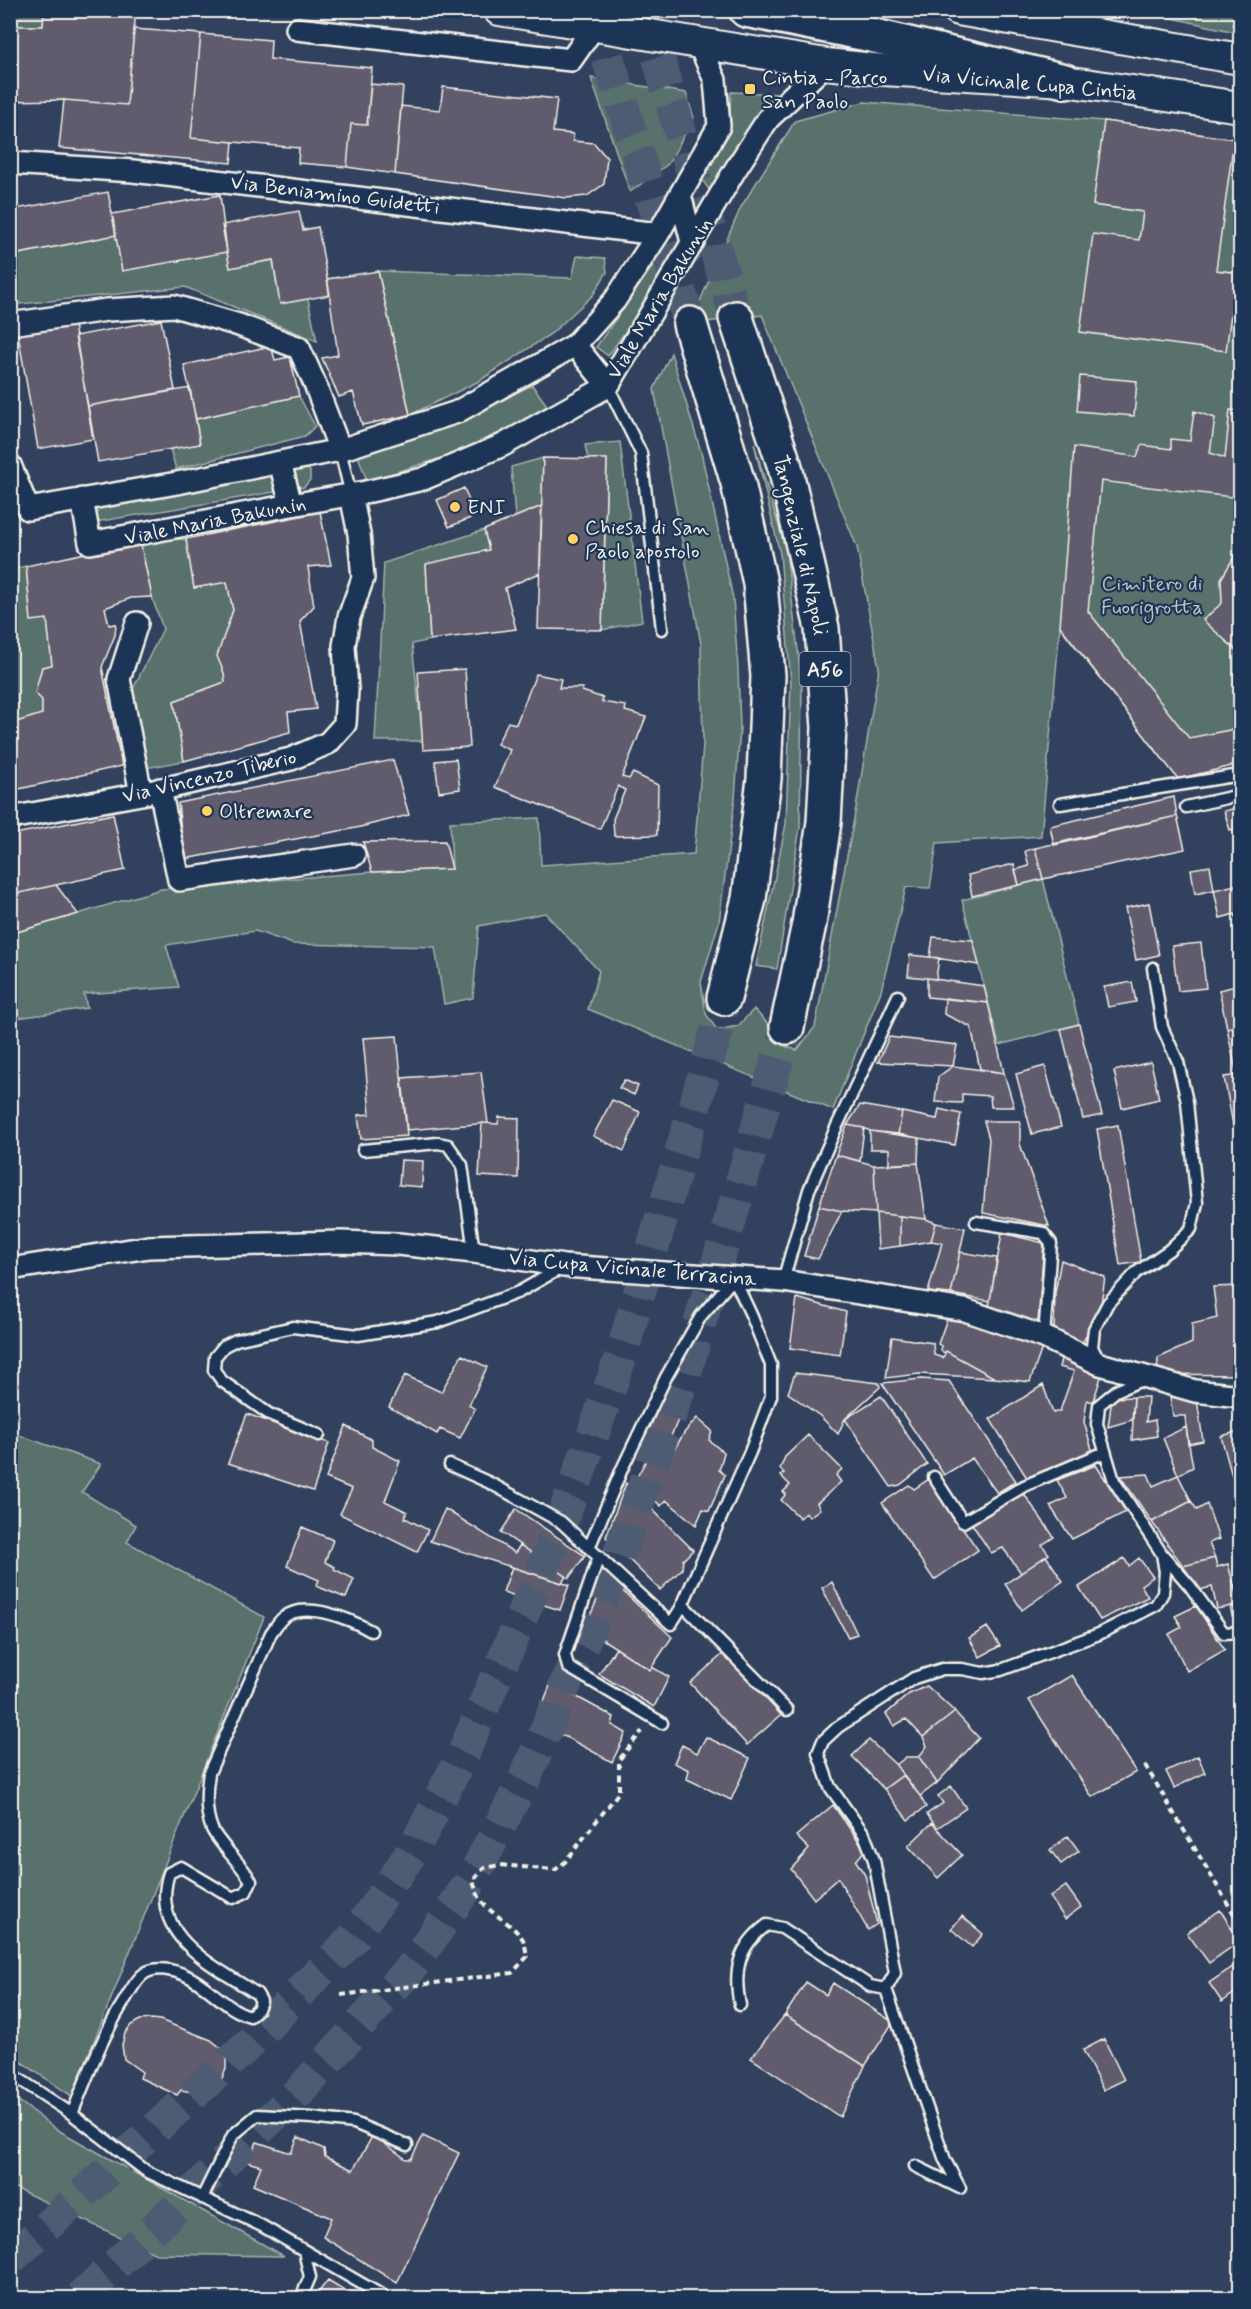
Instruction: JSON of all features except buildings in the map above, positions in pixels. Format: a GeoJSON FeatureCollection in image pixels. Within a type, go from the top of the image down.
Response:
{"type":"FeatureCollection","features":[{"type":"Feature","properties":{"kind":"highway"},"geometry":{"type":"LineString","coordinates":[[746,10],[862,33],[1065,81]]}},
{"type":"Feature","properties":{"kind":"highway","name":"Tangenziale di Napoli"},"geometry":{"type":"LineString","coordinates":[[736,318],[785,467],[822,628],[829,728],[824,822],[809,924],[787,1027]]}},
{"type":"Feature","properties":{"kind":"highway"},"geometry":{"type":"LineString","coordinates":[[690,324],[738,483],[760,583],[768,676],[764,779],[749,899],[724,998]]}},
{"type":"Feature","properties":{"kind":"main road","name":"Via Vicinale Cupa Cintia"},"geometry":{"type":"LineString","coordinates":[[499,10],[826,64],[1065,81],[1240,107]]}},
{"type":"Feature","properties":{"kind":"main road"},"geometry":{"type":"LineString","coordinates":[[958,10],[1240,59]]}},
{"type":"Feature","properties":{"kind":"street"},"geometry":{"type":"LineString","coordinates":[[1030,10],[1082,33]]}},
{"type":"Feature","properties":{"kind":"street"},"geometry":{"type":"LineString","coordinates":[[297,28],[571,60],[594,27]]}},
{"type":"Feature","properties":{"kind":"street","name":"Viale Maria Bakunin"},"geometry":{"type":"LineString","coordinates":[[10,465],[28,509],[177,483],[340,450],[457,412],[575,345],[615,300],[658,234],[719,126],[715,80],[698,42]]}},
{"type":"Feature","properties":{"kind":"street","name":"Viale Maria Bakunin"},"geometry":{"type":"LineString","coordinates":[[82,499],[90,543],[351,495],[423,479],[503,445],[608,386],[735,170],[768,119],[826,64]]}},
{"type":"Feature","properties":{"kind":"street","name":"Via Beniamino Guidetti"},"geometry":{"type":"LineString","coordinates":[[10,163],[144,173],[658,234]]}},
{"type":"Feature","properties":{"kind":"street"},"geometry":{"type":"LineString","coordinates":[[680,195],[692,242]]}},
{"type":"Feature","properties":{"kind":"street"},"geometry":{"type":"LineString","coordinates":[[10,324],[107,310],[174,306],[239,325],[299,348],[340,450]]}},
{"type":"Feature","properties":{"kind":"street"},"geometry":{"type":"LineString","coordinates":[[575,345],[608,386]]}},
{"type":"Feature","properties":{"kind":"street"},"geometry":{"type":"LineString","coordinates":[[280,462],[291,505]]}},
{"type":"Feature","properties":{"kind":"street","name":"Via Vincenzo Tiberio"},"geometry":{"type":"LineString","coordinates":[[10,818],[151,791],[291,759],[328,743],[345,724],[344,646],[349,617],[363,578],[360,534],[351,495]]}},
{"type":"Feature","properties":{"kind":"street"},"geometry":{"type":"LineString","coordinates":[[137,623],[119,680],[179,880],[354,855]]}},
{"type":"Feature","properties":{"kind":"street","name":"Via Cupa Vicinale Terracina"},"geometry":{"type":"LineString","coordinates":[[10,1269],[149,1247],[234,1244],[398,1244],[474,1252],[564,1266],[783,1281],[965,1310],[1044,1337],[1100,1364],[1195,1391],[1240,1396]]}},
{"type":"Feature","properties":{"kind":"lane"},"geometry":{"type":"LineString","coordinates":[[608,386],[641,453],[662,629]]}},
{"type":"Feature","properties":{"kind":"lane"},"geometry":{"type":"LineString","coordinates":[[340,450],[351,495]]}},
{"type":"Feature","properties":{"kind":"lane"},"geometry":{"type":"LineString","coordinates":[[1060,804],[1240,775]]}},
{"type":"Feature","properties":{"kind":"lane"},"geometry":{"type":"LineString","coordinates":[[1186,807],[1240,795]]}},
{"type":"Feature","properties":{"kind":"lane"},"geometry":{"type":"LineString","coordinates":[[1100,1364],[1092,1347],[1094,1329],[1108,1303],[1137,1272],[1168,1250],[1191,1229],[1197,1203],[1187,1102],[1178,1062],[1162,1027],[1153,969]]}},
{"type":"Feature","properties":{"kind":"lane"},"geometry":{"type":"LineString","coordinates":[[783,1281],[809,1190],[898,996]]}},
{"type":"Feature","properties":{"kind":"lane"},"geometry":{"type":"LineString","coordinates":[[363,1150],[438,1143],[448,1145],[462,1165],[474,1252]]}},
{"type":"Feature","properties":{"kind":"lane"},"geometry":{"type":"LineString","coordinates":[[976,1222],[1043,1233],[1051,1243],[1044,1337]]}},
{"type":"Feature","properties":{"kind":"lane"},"geometry":{"type":"LineString","coordinates":[[319,1435],[269,1414],[222,1382],[214,1370],[215,1357],[224,1346],[236,1340],[293,1327],[358,1335],[438,1322],[519,1292],[564,1266]]}},
{"type":"Feature","properties":{"kind":"lane"},"geometry":{"type":"LineString","coordinates":[[450,1465],[490,1483],[561,1522],[589,1548],[599,1556],[671,1624],[683,1605],[750,1452],[771,1396],[771,1365],[734,1278],[701,1316],[666,1377],[622,1469],[589,1548]]}},
{"type":"Feature","properties":{"kind":"lane"},"geometry":{"type":"LineString","coordinates":[[1147,1378],[1116,1391],[1099,1405],[1097,1424],[1114,1481],[1162,1554],[1190,1586],[1224,1633],[1240,1632]]}},
{"type":"Feature","properties":{"kind":"lane"},"geometry":{"type":"LineString","coordinates":[[934,1477],[963,1522],[1024,1486],[1105,1452]]}},
{"type":"Feature","properties":{"kind":"lane"},"geometry":{"type":"LineString","coordinates":[[915,2166],[960,2188],[945,2160],[886,1989],[895,1973],[874,1860],[864,1834],[830,1786],[818,1753],[823,1741],[838,1727],[914,1678],[942,1669],[962,1669],[983,1673],[1001,1670],[1099,1634],[1156,1605],[1163,1593],[1165,1572],[1162,1554]]}},
{"type":"Feature","properties":{"kind":"lane"},"geometry":{"type":"LineString","coordinates":[[599,1556],[565,1655],[568,1667],[662,1723]]}},
{"type":"Feature","properties":{"kind":"lane"},"geometry":{"type":"LineString","coordinates":[[683,1605],[787,1710]]}},
{"type":"Feature","properties":{"kind":"lane"},"geometry":{"type":"LineString","coordinates":[[72,2114],[99,2043],[135,1983],[146,1972],[158,1969],[187,1975],[238,2013],[250,2016],[258,2009],[261,2001],[257,1994],[189,1949],[177,1934],[168,1915],[164,1889],[170,1873],[181,1868],[232,1898],[246,1892],[251,1881],[212,1830],[206,1790],[209,1773],[271,1633],[284,1617],[302,1612],[327,1612],[352,1620],[371,1631]]}},
{"type":"Feature","properties":{"kind":"lane"},"geometry":{"type":"LineString","coordinates":[[740,2005],[736,1988],[744,1948],[755,1933],[767,1925],[783,1928],[870,1986],[886,1989]]}},
{"type":"Feature","properties":{"kind":"lane"},"geometry":{"type":"LineString","coordinates":[[10,2073],[72,2114],[146,2171],[262,2226],[383,2296]]}},
{"type":"Feature","properties":{"kind":"lane"},"geometry":{"type":"LineString","coordinates":[[202,2198],[233,2135],[257,2115],[354,2123],[407,2145]]}},
{"type":"Feature","properties":{"kind":"lane"},"geometry":{"type":"LineString","coordinates":[[301,2298],[310,2277],[304,2251]]}},
{"type":"Feature","properties":{"kind":"path"},"geometry":{"type":"LineString","coordinates":[[341,1995],[512,1973],[527,1957],[524,1939],[487,1908],[476,1894],[473,1880],[483,1868],[500,1865],[555,1870],[565,1862],[620,1792],[619,1760],[641,1731],[662,1723]]}},
{"type":"Feature","properties":{"kind":"path"},"geometry":{"type":"LineString","coordinates":[[1145,1765],[1240,1924]]}},
{"type":"Feature","properties":{"kind":"green space"},"geometry":{"type":"Polygon","coordinates":[[[11,11],[44,11],[43,26],[11,26],[11,11]]]}},
{"type":"Feature","properties":{"kind":"green space"},"geometry":{"type":"Polygon","coordinates":[[[1141,11],[1240,11],[1240,33],[1141,11]]]}},
{"type":"Feature","properties":{"kind":"green space"},"geometry":{"type":"Polygon","coordinates":[[[591,78],[686,93],[694,118],[668,164],[630,192],[591,78]]]}},
{"type":"Feature","properties":{"kind":"green space"},"geometry":{"type":"Polygon","coordinates":[[[731,92],[784,94],[755,121],[710,191],[703,181],[729,129],[731,92]]]}},
{"type":"Feature","properties":{"kind":"green space","name":"Cimitero di Fuorigrotta"},"geometry":{"type":"Polygon","coordinates":[[[864,102],[1104,121],[1240,140],[1240,764],[1178,779],[1060,627],[1041,836],[937,843],[930,888],[906,887],[881,991],[833,1110],[588,1009],[599,971],[545,913],[479,926],[473,998],[444,1004],[435,947],[293,944],[255,931],[166,945],[179,987],[84,994],[87,1008],[11,1019],[11,934],[161,889],[372,872],[452,869],[450,822],[539,818],[541,865],[694,854],[703,745],[701,644],[654,389],[671,353],[701,452],[733,598],[738,668],[740,728],[735,798],[719,922],[701,982],[706,1014],[717,1030],[738,1026],[754,1009],[782,1045],[797,1050],[815,1027],[856,808],[879,668],[857,547],[762,315],[690,324],[741,207],[795,121],[864,102]]]}},
{"type":"Feature","properties":{"kind":"green space"},"geometry":{"type":"Polygon","coordinates":[[[116,235],[122,271],[227,252],[230,268],[273,260],[280,304],[308,299],[317,341],[185,287],[11,305],[10,241],[13,255],[116,235]]]}},
{"type":"Feature","properties":{"kind":"green space"},"geometry":{"type":"Polygon","coordinates":[[[577,256],[605,258],[607,272],[593,295],[552,333],[479,381],[410,415],[378,271],[572,278],[577,256]]]}},
{"type":"Feature","properties":{"kind":"green space"},"geometry":{"type":"Polygon","coordinates":[[[655,263],[668,271],[608,356],[596,347],[655,263]]]}},
{"type":"Feature","properties":{"kind":"green space"},"geometry":{"type":"Polygon","coordinates":[[[532,385],[549,408],[464,451],[367,481],[357,453],[451,425],[532,385]]]}},
{"type":"Feature","properties":{"kind":"green space"},"geometry":{"type":"Polygon","coordinates":[[[299,396],[315,426],[305,436],[176,469],[170,449],[200,444],[196,419],[299,396]]]}},
{"type":"Feature","properties":{"kind":"green space"},"geometry":{"type":"Polygon","coordinates":[[[620,442],[642,621],[602,630],[607,460],[588,459],[585,445],[620,442]]]}},
{"type":"Feature","properties":{"kind":"green space"},"geometry":{"type":"Polygon","coordinates":[[[754,443],[786,551],[802,684],[800,827],[777,969],[756,966],[786,824],[791,682],[780,554],[754,443]]]}},
{"type":"Feature","properties":{"kind":"green space"},"geometry":{"type":"Polygon","coordinates":[[[543,458],[542,506],[515,517],[511,467],[543,458]]]}},
{"type":"Feature","properties":{"kind":"green space"},"geometry":{"type":"Polygon","coordinates":[[[295,467],[306,468],[310,471],[310,480],[304,487],[96,522],[93,504],[295,467]]]}},
{"type":"Feature","properties":{"kind":"green space"},"geometry":{"type":"Polygon","coordinates":[[[484,530],[489,550],[426,565],[430,640],[412,644],[423,741],[375,741],[384,563],[484,530]]]}},
{"type":"Feature","properties":{"kind":"green space"},"geometry":{"type":"Polygon","coordinates":[[[186,539],[194,588],[227,582],[233,610],[225,635],[225,682],[174,701],[184,761],[146,768],[131,693],[163,629],[152,597],[140,541],[186,539]]]}},
{"type":"Feature","properties":{"kind":"green space"},"geometry":{"type":"Polygon","coordinates":[[[26,566],[31,620],[47,619],[52,665],[42,667],[42,714],[11,724],[11,570],[26,566]]]}},
{"type":"Feature","properties":{"kind":"green space"},"geometry":{"type":"Polygon","coordinates":[[[1043,879],[1079,1024],[999,1045],[962,900],[1043,879]]]}},
{"type":"Feature","properties":{"kind":"green space"},"geometry":{"type":"Polygon","coordinates":[[[10,1432],[101,1464],[82,1492],[136,1525],[127,1542],[264,1617],[72,2096],[11,2055],[10,1432]]]}},
{"type":"Feature","properties":{"kind":"green space"},"geometry":{"type":"Polygon","coordinates":[[[11,2095],[56,2129],[284,2256],[156,2254],[11,2186],[11,2095]]]}},
{"type":"Feature","properties":{"kind":"tunnel"},"geometry":{"type":"LineString","coordinates":[[593,10],[690,324]]}},
{"type":"Feature","properties":{"kind":"tunnel"},"geometry":{"type":"LineString","coordinates":[[644,10],[736,318]]}},
{"type":"Feature","properties":{"kind":"tunnel"},"geometry":{"type":"LineString","coordinates":[[10,2259],[245,2048],[354,1937],[413,1850],[464,1752],[557,1534],[619,1362],[717,1030],[724,998]]}},
{"type":"Feature","properties":{"kind":"tunnel"},"geometry":{"type":"LineString","coordinates":[[80,2298],[300,2091],[410,1969],[469,1884],[526,1776],[606,1590],[684,1377],[787,1027]]}},
{"type":"Feature","properties":{"kind":"place","name":"Cintia - Parco San Paolo"},"geometry":{"type":"Point","coordinates":[750,89]}},
{"type":"Feature","properties":{"kind":"place","name":"ENI"},"geometry":{"type":"Point","coordinates":[455,507]}},
{"type":"Feature","properties":{"kind":"place","name":"Chiesa di San Paolo apostolo"},"geometry":{"type":"Point","coordinates":[573,539]}},
{"type":"Feature","properties":{"kind":"place","name":"Oltremare"},"geometry":{"type":"Point","coordinates":[207,811]}}]}
